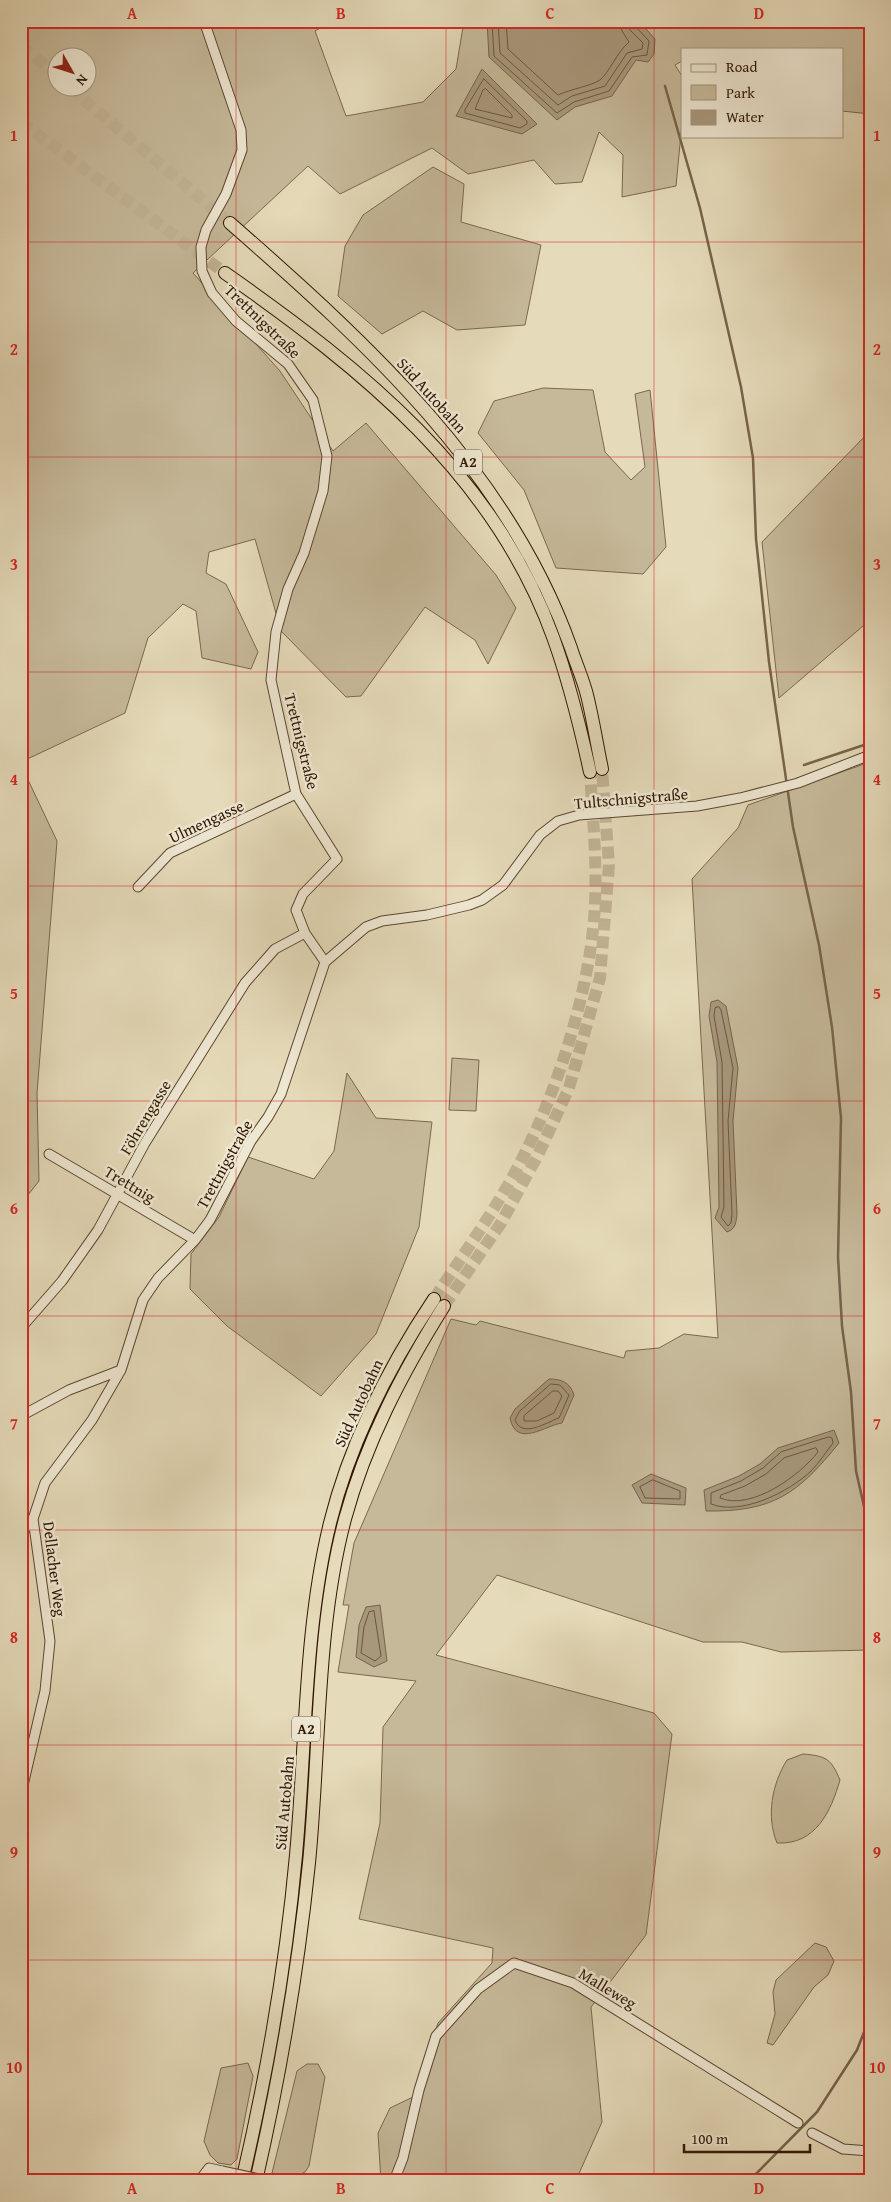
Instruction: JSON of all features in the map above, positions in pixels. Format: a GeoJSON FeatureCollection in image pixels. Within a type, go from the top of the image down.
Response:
{"type":"FeatureCollection","features":[{"type":"Feature","properties":{"kind":"highway","name":"Süd Autobahn"},"geometry":{"type":"LineString","coordinates":[[225,272],[348,364],[398,408],[445,456],[482,504],[518,563],[553,636],[596,770],[587,694],[566,634],[552,600],[531,558],[492,495],[454,444],[412,394],[367,348],[230,223]]}},
{"type":"Feature","properties":{"kind":"highway","name":"Süd Autobahn"},"geometry":{"type":"LineString","coordinates":[[242,2181],[270,2049],[285,1948],[296,1857],[311,1647],[319,1578],[330,1522],[346,1468],[365,1420],[407,1340],[439,1302],[380,1421],[362,1466],[345,1520],[333,1578],[324,1650],[309,1863],[298,1953],[283,2050],[256,2181]]}},
{"type":"Feature","properties":{"kind":"street","name":"Trettnigstraße"},"geometry":{"type":"LineString","coordinates":[[121,1370],[143,1300],[158,1278],[195,1240],[216,1211],[251,1141],[281,1094],[325,962],[305,933],[296,910],[303,894],[337,859],[317,824],[296,794],[271,680],[276,632],[288,589],[304,553],[323,491],[328,456],[313,400],[288,364],[236,321],[212,293],[202,271],[201,247],[206,230],[226,194],[242,150],[241,130],[204,21]]}},
{"type":"Feature","properties":{"kind":"street","name":"Tultschnigstraße"},"geometry":{"type":"LineString","coordinates":[[325,962],[366,927],[382,921],[460,908],[482,900],[503,885],[540,835],[558,821],[579,816],[697,806],[779,789],[870,755]]}},
{"type":"Feature","properties":{"kind":"street","name":"Ulmengasse"},"geometry":{"type":"LineString","coordinates":[[138,887],[170,853],[296,794]]}},
{"type":"Feature","properties":{"kind":"street","name":"Föhrengasse"},"geometry":{"type":"LineString","coordinates":[[21,1328],[74,1264],[118,1195],[144,1143],[245,983],[275,949],[305,933]]}},
{"type":"Feature","properties":{"kind":"street","name":"Trettnig"},"geometry":{"type":"LineString","coordinates":[[49,1154],[195,1240]]}},
{"type":"Feature","properties":{"kind":"street"},"geometry":{"type":"LineString","coordinates":[[21,1416],[69,1390],[121,1370]]}},
{"type":"Feature","properties":{"kind":"street","name":"Dellacher Weg"},"geometry":{"type":"LineString","coordinates":[[21,1794],[45,1691],[50,1641],[33,1519],[45,1483],[92,1420],[121,1370]]}},
{"type":"Feature","properties":{"kind":"street"},"geometry":{"type":"LineString","coordinates":[[21,1534],[33,1519]]}},
{"type":"Feature","properties":{"kind":"street","name":"Malleweg"},"geometry":{"type":"LineString","coordinates":[[394,2181],[436,2036],[478,1990],[514,1963],[573,1983],[798,2123]]}},
{"type":"Feature","properties":{"kind":"street"},"geometry":{"type":"LineString","coordinates":[[812,2134],[843,2149],[870,2151]]}},
{"type":"Feature","properties":{"kind":"street"},"geometry":{"type":"LineString","coordinates":[[199,2181],[210,2168],[269,2181]]}},
{"type":"Feature","properties":{"kind":"green space"},"geometry":{"type":"Polygon","coordinates":[[[21,21],[333,21],[315,31],[346,116],[423,102],[456,69],[464,21],[870,21],[870,114],[844,111],[844,48],[681,48],[681,62],[675,65],[681,74],[681,134],[676,186],[622,197],[623,155],[599,132],[582,182],[555,184],[534,160],[468,174],[432,148],[340,194],[308,166],[193,273],[280,371],[333,451],[366,423],[496,575],[516,608],[488,664],[475,640],[425,607],[361,696],[346,697],[281,631],[255,539],[209,552],[206,573],[226,584],[258,652],[251,669],[202,658],[196,611],[183,604],[148,638],[125,713],[21,762],[21,21]]]}},
{"type":"Feature","properties":{"kind":"green space"},"geometry":{"type":"Polygon","coordinates":[[[433,167],[464,184],[461,222],[541,245],[525,325],[457,330],[423,311],[382,334],[338,296],[345,246],[363,215],[433,167]]]}},
{"type":"Feature","properties":{"kind":"green space"},"geometry":{"type":"Polygon","coordinates":[[[543,388],[593,390],[605,452],[631,480],[645,467],[635,394],[650,390],[666,547],[643,574],[556,568],[524,490],[478,433],[494,401],[543,388]]]}},
{"type":"Feature","properties":{"kind":"green space"},"geometry":{"type":"Polygon","coordinates":[[[870,431],[870,620],[779,698],[762,542],[870,431]]]}},
{"type":"Feature","properties":{"kind":"green space"},"geometry":{"type":"Polygon","coordinates":[[[870,762],[870,1650],[781,1652],[742,1642],[703,1642],[497,1575],[436,1655],[654,1713],[672,1734],[646,1935],[591,2007],[602,2122],[577,2178],[578,2181],[381,2181],[378,2133],[390,2108],[413,2097],[438,2023],[492,1963],[493,1948],[359,1919],[380,1823],[383,1727],[416,1681],[338,1672],[349,1605],[343,1605],[354,1543],[451,1319],[476,1325],[480,1321],[624,1358],[626,1351],[659,1348],[684,1334],[718,1338],[692,879],[738,828],[748,805],[870,762]]]}},
{"type":"Feature","properties":{"kind":"green space"},"geometry":{"type":"Polygon","coordinates":[[[21,765],[57,841],[37,1093],[39,1181],[21,1204],[21,765]]]}},
{"type":"Feature","properties":{"kind":"green space"},"geometry":{"type":"Polygon","coordinates":[[[452,1058],[479,1060],[476,1111],[449,1110],[452,1058]]]}},
{"type":"Feature","properties":{"kind":"green space"},"geometry":{"type":"Polygon","coordinates":[[[347,1073],[376,1118],[432,1122],[419,1227],[376,1334],[321,1396],[227,1326],[190,1289],[191,1254],[219,1217],[248,1157],[314,1179],[334,1151],[347,1073]]]}},
{"type":"Feature","properties":{"kind":"green space"},"geometry":{"type":"Polygon","coordinates":[[[803,1754],[818,1756],[827,1760],[834,1767],[840,1780],[832,1803],[820,1824],[812,1832],[791,1842],[777,1843],[771,1811],[774,1790],[787,1760],[803,1754]]]}},
{"type":"Feature","properties":{"kind":"green space"},"geometry":{"type":"Polygon","coordinates":[[[815,1943],[826,1947],[834,1961],[828,1975],[814,1987],[773,2045],[767,2043],[775,2014],[773,1992],[776,1980],[815,1943]]]}},
{"type":"Feature","properties":{"kind":"green space"},"geometry":{"type":"Polygon","coordinates":[[[248,2063],[253,2076],[237,2159],[231,2165],[218,2163],[210,2155],[204,2141],[221,2068],[248,2063]]]}},
{"type":"Feature","properties":{"kind":"green space"},"geometry":{"type":"Polygon","coordinates":[[[307,2064],[318,2064],[325,2077],[309,2166],[305,2172],[293,2178],[272,2173],[297,2071],[307,2064]]]}},
{"type":"Feature","properties":{"kind":"water"},"geometry":{"type":"Polygon","coordinates":[[[487,21],[639,21],[655,39],[654,54],[648,62],[636,60],[612,96],[575,107],[557,120],[489,57],[487,21]]]}},
{"type":"Feature","properties":{"kind":"water"},"geometry":{"type":"Polygon","coordinates":[[[482,69],[537,124],[522,134],[456,116],[482,69]]]}},
{"type":"Feature","properties":{"kind":"water"},"geometry":{"type":"Polygon","coordinates":[[[718,1000],[726,1006],[738,1068],[733,1121],[737,1214],[734,1227],[727,1232],[715,1218],[719,1207],[717,1062],[709,1016],[711,1002],[718,1000]]]}},
{"type":"Feature","properties":{"kind":"water"},"geometry":{"type":"Polygon","coordinates":[[[549,1379],[564,1382],[570,1387],[574,1395],[562,1423],[532,1433],[518,1432],[513,1427],[510,1418],[515,1409],[549,1379]]]}},
{"type":"Feature","properties":{"kind":"water"},"geometry":{"type":"Polygon","coordinates":[[[834,1430],[839,1443],[824,1461],[797,1487],[767,1503],[749,1508],[706,1511],[704,1490],[739,1476],[760,1464],[778,1448],[834,1430]]]}},
{"type":"Feature","properties":{"kind":"water"},"geometry":{"type":"Polygon","coordinates":[[[651,1474],[686,1488],[685,1505],[642,1503],[632,1485],[651,1474]]]}},
{"type":"Feature","properties":{"kind":"water"},"geometry":{"type":"Polygon","coordinates":[[[380,1605],[387,1661],[374,1667],[356,1657],[359,1625],[366,1607],[380,1605]]]}},
{"type":"Feature","properties":{"kind":"waterway"},"geometry":{"type":"LineString","coordinates":[[665,86],[700,208],[741,387],[753,458],[756,539],[769,662],[793,827],[819,945],[832,1027],[841,1118],[838,1257],[842,1326],[851,1392],[856,1471],[870,1533]]}},
{"type":"Feature","properties":{"kind":"waterway"},"geometry":{"type":"LineString","coordinates":[[804,765],[870,743]]}},
{"type":"Feature","properties":{"kind":"waterway"},"geometry":{"type":"LineString","coordinates":[[749,2181],[817,2112],[857,2050],[870,2017]]}},
{"type":"Feature","properties":{"kind":"tunnel"},"geometry":{"type":"LineString","coordinates":[[21,46],[48,68]]}},
{"type":"Feature","properties":{"kind":"tunnel"},"geometry":{"type":"LineString","coordinates":[[82,98],[230,223]]}},
{"type":"Feature","properties":{"kind":"tunnel"},"geometry":{"type":"LineString","coordinates":[[21,122],[225,273]]}},
{"type":"Feature","properties":{"kind":"tunnel"},"geometry":{"type":"LineString","coordinates":[[444,1306],[501,1223],[538,1155],[569,1088],[600,978],[609,865],[602,769]]}},
{"type":"Feature","properties":{"kind":"tunnel"},"geometry":{"type":"LineString","coordinates":[[434,1299],[494,1208],[526,1151],[550,1097],[579,1008],[591,948],[595,901],[594,827],[590,772]]}}]}
